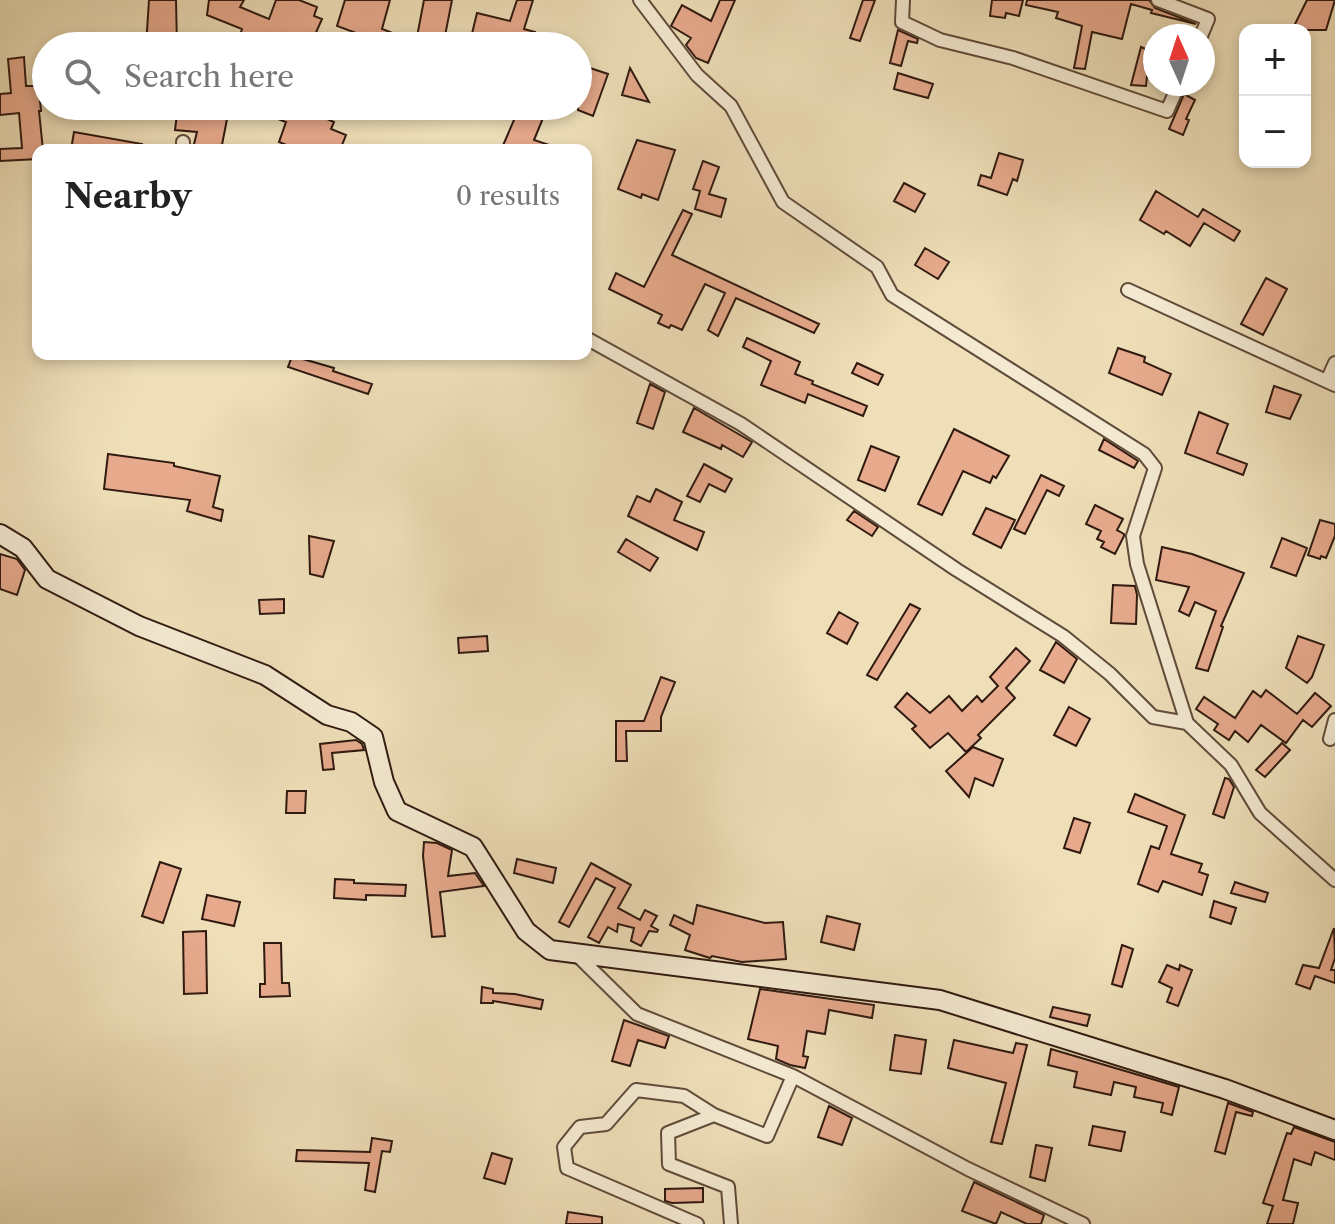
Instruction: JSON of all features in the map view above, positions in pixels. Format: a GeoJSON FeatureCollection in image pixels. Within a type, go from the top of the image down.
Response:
{"type":"FeatureCollection","features":[{"type":"Feature","properties":{"kind":"street"},"geometry":{"type":"LineString","coordinates":[[640,0],[697,75],[731,106],[783,202],[877,267],[892,295],[1144,454],[1155,468],[1133,536],[1137,564],[1187,723],[1231,765],[1260,813],[1335,880]]}},
{"type":"Feature","properties":{"kind":"street"},"geometry":{"type":"LineString","coordinates":[[903,0],[902,22],[940,40],[1013,58],[1167,111],[1174,96]]}},
{"type":"Feature","properties":{"kind":"street"},"geometry":{"type":"LineString","coordinates":[[1158,0],[1208,19],[1206,24]]}},
{"type":"Feature","properties":{"kind":"street"},"geometry":{"type":"LineString","coordinates":[[1128,290],[1331,383],[1335,363]]}},
{"type":"Feature","properties":{"kind":"street"},"geometry":{"type":"LineString","coordinates":[[592,341],[741,424],[957,570],[1063,636],[1110,674],[1153,717],[1187,723]]}},
{"type":"Feature","properties":{"kind":"street"},"geometry":{"type":"LineString","coordinates":[[0,534],[23,548],[47,579],[139,626],[265,675],[327,715],[351,722],[373,737],[384,782],[397,811],[473,847],[526,931],[550,950],[940,1000],[1225,1089],[1335,1130]]}},
{"type":"Feature","properties":{"kind":"street"},"geometry":{"type":"LineString","coordinates":[[1330,739],[1335,720]]}},
{"type":"Feature","properties":{"kind":"street"},"geometry":{"type":"LineString","coordinates":[[576,954],[637,1014],[793,1076],[968,1169],[1083,1224]]}},
{"type":"Feature","properties":{"kind":"street"},"geometry":{"type":"LineString","coordinates":[[697,1224],[567,1168],[564,1147],[580,1127],[606,1124],[636,1090],[684,1096],[714,1115],[767,1136],[793,1076]]}},
{"type":"Feature","properties":{"kind":"street"},"geometry":{"type":"LineString","coordinates":[[714,1115],[668,1133],[669,1164],[728,1187],[731,1224]]}},
{"type":"Feature","properties":{"kind":"building"},"geometry":{"type":"Polygon","coordinates":[[[149,0],[176,0],[177,32],[147,32],[149,0]]]}},
{"type":"Feature","properties":{"kind":"building"},"geometry":{"type":"Polygon","coordinates":[[[209,0],[244,0],[240,7],[269,19],[276,0],[299,0],[317,7],[314,16],[322,19],[316,32],[241,32],[242,29],[207,15],[209,0]]]}},
{"type":"Feature","properties":{"kind":"building"},"geometry":{"type":"Polygon","coordinates":[[[345,0],[390,0],[382,29],[390,32],[353,32],[337,26],[345,0]]]}},
{"type":"Feature","properties":{"kind":"building"},"geometry":{"type":"Polygon","coordinates":[[[424,0],[452,0],[446,32],[418,32],[424,0]]]}},
{"type":"Feature","properties":{"kind":"building"},"geometry":{"type":"Polygon","coordinates":[[[517,0],[533,0],[524,29],[535,32],[472,32],[477,13],[510,21],[517,0]]]}},
{"type":"Feature","properties":{"kind":"building"},"geometry":{"type":"Polygon","coordinates":[[[720,0],[735,0],[708,63],[696,58],[686,45],[691,38],[671,26],[682,5],[711,21],[720,0]]]}},
{"type":"Feature","properties":{"kind":"building"},"geometry":{"type":"Polygon","coordinates":[[[863,0],[875,0],[860,41],[850,38],[863,0]]]}},
{"type":"Feature","properties":{"kind":"building"},"geometry":{"type":"Polygon","coordinates":[[[992,0],[1023,0],[1019,16],[1006,13],[1005,18],[990,16],[992,0]]]}},
{"type":"Feature","properties":{"kind":"building"},"geometry":{"type":"Polygon","coordinates":[[[1027,0],[1149,0],[1155,8],[1196,24],[1151,13],[1152,10],[1131,4],[1122,39],[1092,32],[1085,69],[1074,68],[1082,26],[1056,18],[1058,12],[1026,5],[1027,0]]]}},
{"type":"Feature","properties":{"kind":"building"},"geometry":{"type":"Polygon","coordinates":[[[1307,0],[1335,0],[1326,30],[1311,30],[1311,24],[1295,24],[1307,0]]]}},
{"type":"Feature","properties":{"kind":"building"},"geometry":{"type":"Polygon","coordinates":[[[898,30],[918,39],[917,43],[908,41],[901,66],[890,63],[898,30]]]}},
{"type":"Feature","properties":{"kind":"building"},"geometry":{"type":"Polygon","coordinates":[[[1141,47],[1143,86],[1131,85],[1141,47]]]}},
{"type":"Feature","properties":{"kind":"building"},"geometry":{"type":"Polygon","coordinates":[[[24,57],[26,86],[32,86],[32,120],[40,120],[42,144],[32,144],[32,159],[0,161],[0,149],[22,148],[19,113],[0,115],[0,94],[11,93],[8,59],[24,57]]]}},
{"type":"Feature","properties":{"kind":"building"},"geometry":{"type":"Polygon","coordinates":[[[630,68],[649,102],[622,95],[630,68]]]}},
{"type":"Feature","properties":{"kind":"building"},"geometry":{"type":"Polygon","coordinates":[[[592,69],[608,74],[592,116],[592,69]]]}},
{"type":"Feature","properties":{"kind":"building"},"geometry":{"type":"Polygon","coordinates":[[[898,73],[933,84],[928,98],[894,89],[898,73]]]}},
{"type":"Feature","properties":{"kind":"building"},"geometry":{"type":"Polygon","coordinates":[[[1183,96],[1195,100],[1183,135],[1169,129],[1183,96]]]}},
{"type":"Feature","properties":{"kind":"building"},"geometry":{"type":"Polygon","coordinates":[[[176,120],[227,120],[222,144],[194,144],[197,132],[175,130],[176,120]]]}},
{"type":"Feature","properties":{"kind":"building"},"geometry":{"type":"Polygon","coordinates":[[[281,120],[330,120],[334,122],[331,129],[346,135],[342,144],[284,144],[279,142],[286,122],[281,120]]]}},
{"type":"Feature","properties":{"kind":"building"},"geometry":{"type":"Polygon","coordinates":[[[514,120],[542,120],[534,140],[546,144],[504,144],[514,120]]]}},
{"type":"Feature","properties":{"kind":"building"},"geometry":{"type":"Polygon","coordinates":[[[74,132],[142,144],[72,144],[74,132]]]}},
{"type":"Feature","properties":{"kind":"building"},"geometry":{"type":"Polygon","coordinates":[[[637,140],[675,150],[658,200],[642,194],[641,198],[618,189],[637,140]]]}},
{"type":"Feature","properties":{"kind":"building"},"geometry":{"type":"Polygon","coordinates":[[[999,153],[1023,160],[1017,181],[1013,179],[1007,195],[978,185],[981,175],[991,178],[999,153]]]}},
{"type":"Feature","properties":{"kind":"building"},"geometry":{"type":"Polygon","coordinates":[[[703,161],[719,167],[709,194],[726,199],[721,217],[695,209],[700,191],[693,189],[703,161]]]}},
{"type":"Feature","properties":{"kind":"building"},"geometry":{"type":"Polygon","coordinates":[[[904,183],[925,194],[915,212],[894,201],[904,183]]]}},
{"type":"Feature","properties":{"kind":"building"},"geometry":{"type":"Polygon","coordinates":[[[1156,191],[1198,217],[1203,209],[1240,231],[1234,241],[1204,223],[1190,246],[1166,231],[1164,234],[1140,220],[1156,191]]]}},
{"type":"Feature","properties":{"kind":"building"},"geometry":{"type":"Polygon","coordinates":[[[683,210],[692,214],[672,255],[819,324],[814,333],[736,298],[718,336],[708,330],[725,293],[705,284],[682,330],[671,325],[669,328],[658,323],[662,315],[609,289],[616,273],[644,287],[683,210]]]}},
{"type":"Feature","properties":{"kind":"building"},"geometry":{"type":"Polygon","coordinates":[[[925,248],[949,262],[938,279],[915,265],[925,248]]]}},
{"type":"Feature","properties":{"kind":"building"},"geometry":{"type":"Polygon","coordinates":[[[1266,278],[1287,289],[1263,335],[1241,324],[1266,278]]]}},
{"type":"Feature","properties":{"kind":"building"},"geometry":{"type":"Polygon","coordinates":[[[747,338],[800,362],[795,374],[813,381],[812,384],[867,406],[863,416],[808,394],[805,403],[761,385],[771,361],[743,347],[747,338]]]}},
{"type":"Feature","properties":{"kind":"building"},"geometry":{"type":"Polygon","coordinates":[[[1118,348],[1145,357],[1144,362],[1171,374],[1162,395],[1109,373],[1118,348]]]}},
{"type":"Feature","properties":{"kind":"building"},"geometry":{"type":"Polygon","coordinates":[[[291,360],[306,360],[372,384],[368,394],[288,367],[291,360]]]}},
{"type":"Feature","properties":{"kind":"building"},"geometry":{"type":"Polygon","coordinates":[[[857,363],[883,375],[878,385],[852,373],[857,363]]]}},
{"type":"Feature","properties":{"kind":"building"},"geometry":{"type":"Polygon","coordinates":[[[650,384],[665,392],[653,429],[637,423],[650,384]]]}},
{"type":"Feature","properties":{"kind":"building"},"geometry":{"type":"Polygon","coordinates":[[[1274,386],[1301,395],[1290,419],[1266,412],[1274,386]]]}},
{"type":"Feature","properties":{"kind":"building"},"geometry":{"type":"Polygon","coordinates":[[[694,408],[752,442],[743,457],[722,445],[721,449],[683,432],[694,408]]]}},
{"type":"Feature","properties":{"kind":"building"},"geometry":{"type":"Polygon","coordinates":[[[1199,412],[1228,424],[1217,453],[1247,464],[1243,475],[1185,453],[1199,412]]]}},
{"type":"Feature","properties":{"kind":"building"},"geometry":{"type":"Polygon","coordinates":[[[954,429],[1009,456],[990,483],[963,471],[942,515],[918,504],[954,429]]]}},
{"type":"Feature","properties":{"kind":"building"},"geometry":{"type":"Polygon","coordinates":[[[1104,439],[1138,461],[1134,468],[1099,450],[1104,439]]]}},
{"type":"Feature","properties":{"kind":"building"},"geometry":{"type":"Polygon","coordinates":[[[871,446],[899,457],[885,491],[858,480],[871,446]]]}},
{"type":"Feature","properties":{"kind":"building"},"geometry":{"type":"Polygon","coordinates":[[[108,454],[174,463],[174,466],[220,476],[213,507],[223,510],[221,521],[187,511],[190,500],[104,489],[108,454]]]}},
{"type":"Feature","properties":{"kind":"building"},"geometry":{"type":"Polygon","coordinates":[[[704,464],[732,479],[725,492],[709,484],[700,502],[687,496],[704,464]]]}},
{"type":"Feature","properties":{"kind":"building"},"geometry":{"type":"Polygon","coordinates":[[[1041,475],[1064,486],[1059,496],[1047,490],[1025,534],[1014,529],[1041,475]]]}},
{"type":"Feature","properties":{"kind":"building"},"geometry":{"type":"Polygon","coordinates":[[[656,489],[682,502],[674,520],[704,532],[697,550],[628,516],[637,496],[650,502],[656,489]]]}},
{"type":"Feature","properties":{"kind":"building"},"geometry":{"type":"Polygon","coordinates":[[[1095,505],[1123,519],[1117,530],[1124,536],[1115,554],[1101,547],[1104,542],[1097,539],[1101,531],[1086,524],[1095,505]]]}},
{"type":"Feature","properties":{"kind":"building"},"geometry":{"type":"Polygon","coordinates":[[[986,508],[1015,520],[1001,548],[973,534],[986,508]]]}},
{"type":"Feature","properties":{"kind":"building"},"geometry":{"type":"Polygon","coordinates":[[[854,511],[878,527],[872,536],[847,520],[854,511]]]}},
{"type":"Feature","properties":{"kind":"building"},"geometry":{"type":"Polygon","coordinates":[[[1320,520],[1335,524],[1335,536],[1326,558],[1321,556],[1320,559],[1308,555],[1320,520]]]}},
{"type":"Feature","properties":{"kind":"building"},"geometry":{"type":"Polygon","coordinates":[[[309,536],[334,541],[323,577],[310,574],[309,536]]]}},
{"type":"Feature","properties":{"kind":"building"},"geometry":{"type":"Polygon","coordinates":[[[1282,538],[1307,548],[1296,576],[1271,567],[1282,538]]]}},
{"type":"Feature","properties":{"kind":"building"},"geometry":{"type":"Polygon","coordinates":[[[626,539],[658,558],[650,571],[618,552],[626,539]]]}},
{"type":"Feature","properties":{"kind":"building"},"geometry":{"type":"Polygon","coordinates":[[[1162,547],[1244,573],[1221,626],[1208,671],[1196,668],[1216,611],[1195,602],[1189,616],[1179,611],[1189,587],[1156,580],[1162,547]]]}},
{"type":"Feature","properties":{"kind":"building"},"geometry":{"type":"Polygon","coordinates":[[[0,554],[17,559],[25,570],[17,595],[0,589],[0,554]]]}},
{"type":"Feature","properties":{"kind":"building"},"geometry":{"type":"Polygon","coordinates":[[[1113,585],[1135,586],[1136,624],[1111,623],[1113,585]]]}},
{"type":"Feature","properties":{"kind":"building"},"geometry":{"type":"Polygon","coordinates":[[[284,599],[284,613],[260,614],[259,600],[284,599]]]}},
{"type":"Feature","properties":{"kind":"building"},"geometry":{"type":"Polygon","coordinates":[[[910,604],[920,609],[877,680],[867,675],[910,604]]]}},
{"type":"Feature","properties":{"kind":"building"},"geometry":{"type":"Polygon","coordinates":[[[839,612],[858,623],[847,644],[827,633],[839,612]]]}},
{"type":"Feature","properties":{"kind":"building"},"geometry":{"type":"Polygon","coordinates":[[[487,636],[488,651],[459,653],[458,638],[487,636]]]}},
{"type":"Feature","properties":{"kind":"building"},"geometry":{"type":"Polygon","coordinates":[[[1298,636],[1324,645],[1307,683],[1286,668],[1298,636]]]}},
{"type":"Feature","properties":{"kind":"building"},"geometry":{"type":"Polygon","coordinates":[[[1056,642],[1077,659],[1064,683],[1040,670],[1056,642]]]}},
{"type":"Feature","properties":{"kind":"building"},"geometry":{"type":"Polygon","coordinates":[[[1016,648],[1030,661],[1006,688],[1015,698],[978,735],[981,738],[966,752],[948,733],[930,748],[912,729],[916,726],[895,707],[907,693],[930,713],[949,696],[962,711],[977,696],[982,702],[998,686],[990,677],[1016,648]]]}},
{"type":"Feature","properties":{"kind":"building"},"geometry":{"type":"Polygon","coordinates":[[[661,677],[675,682],[661,717],[661,731],[626,731],[627,761],[616,761],[616,721],[644,721],[661,677]]]}},
{"type":"Feature","properties":{"kind":"building"},"geometry":{"type":"Polygon","coordinates":[[[1266,690],[1297,714],[1315,693],[1331,706],[1312,727],[1303,720],[1286,743],[1261,725],[1248,742],[1235,731],[1229,740],[1214,730],[1218,724],[1196,709],[1204,697],[1235,718],[1253,691],[1261,697],[1266,690]]]}},
{"type":"Feature","properties":{"kind":"building"},"geometry":{"type":"Polygon","coordinates":[[[1069,707],[1090,719],[1076,746],[1054,735],[1069,707]]]}},
{"type":"Feature","properties":{"kind":"building"},"geometry":{"type":"Polygon","coordinates":[[[356,740],[364,750],[332,753],[334,769],[323,770],[320,744],[356,740]]]}},
{"type":"Feature","properties":{"kind":"building"},"geometry":{"type":"Polygon","coordinates":[[[1282,743],[1290,750],[1265,777],[1256,770],[1282,743]]]}},
{"type":"Feature","properties":{"kind":"building"},"geometry":{"type":"Polygon","coordinates":[[[973,747],[1003,759],[993,786],[975,778],[969,797],[946,771],[973,747]]]}},
{"type":"Feature","properties":{"kind":"building"},"geometry":{"type":"Polygon","coordinates":[[[1225,778],[1234,787],[1224,818],[1213,814],[1225,778]]]}},
{"type":"Feature","properties":{"kind":"building"},"geometry":{"type":"Polygon","coordinates":[[[287,791],[306,791],[305,813],[286,813],[287,791]]]}},
{"type":"Feature","properties":{"kind":"building"},"geometry":{"type":"Polygon","coordinates":[[[1135,794],[1185,815],[1171,854],[1202,864],[1199,872],[1208,875],[1202,895],[1163,881],[1158,892],[1138,884],[1151,846],[1159,849],[1167,826],[1128,812],[1135,794]]]}},
{"type":"Feature","properties":{"kind":"building"},"geometry":{"type":"Polygon","coordinates":[[[1074,818],[1090,823],[1080,853],[1064,848],[1074,818]]]}},
{"type":"Feature","properties":{"kind":"building"},"geometry":{"type":"Polygon","coordinates":[[[424,842],[437,843],[452,850],[448,876],[475,873],[484,886],[440,892],[445,936],[432,937],[424,842]]]}},
{"type":"Feature","properties":{"kind":"building"},"geometry":{"type":"Polygon","coordinates":[[[517,859],[556,868],[553,883],[514,873],[517,859]]]}},
{"type":"Feature","properties":{"kind":"building"},"geometry":{"type":"Polygon","coordinates":[[[160,862],[181,869],[163,923],[142,916],[160,862]]]}},
{"type":"Feature","properties":{"kind":"building"},"geometry":{"type":"Polygon","coordinates":[[[591,863],[631,885],[618,908],[640,920],[645,910],[657,916],[651,926],[657,932],[649,931],[641,946],[631,941],[634,928],[618,924],[617,932],[608,927],[599,943],[588,937],[615,888],[596,878],[569,927],[559,922],[591,863]]]}},
{"type":"Feature","properties":{"kind":"building"},"geometry":{"type":"Polygon","coordinates":[[[335,879],[406,885],[405,896],[366,895],[366,900],[334,898],[335,879]]]}},
{"type":"Feature","properties":{"kind":"building"},"geometry":{"type":"Polygon","coordinates":[[[1235,882],[1268,893],[1265,902],[1231,893],[1235,882]]]}},
{"type":"Feature","properties":{"kind":"building"},"geometry":{"type":"Polygon","coordinates":[[[207,895],[240,902],[234,926],[202,919],[207,895]]]}},
{"type":"Feature","properties":{"kind":"building"},"geometry":{"type":"Polygon","coordinates":[[[1214,901],[1236,908],[1231,924],[1210,917],[1214,901]]]}},
{"type":"Feature","properties":{"kind":"building"},"geometry":{"type":"Polygon","coordinates":[[[697,905],[765,923],[783,922],[786,959],[742,962],[710,958],[685,950],[690,935],[670,925],[674,915],[693,924],[697,905]]]}},
{"type":"Feature","properties":{"kind":"building"},"geometry":{"type":"Polygon","coordinates":[[[827,916],[860,924],[854,950],[821,942],[827,916]]]}},
{"type":"Feature","properties":{"kind":"building"},"geometry":{"type":"Polygon","coordinates":[[[1334,928],[1335,958],[1331,970],[1335,970],[1335,983],[1315,976],[1310,989],[1296,984],[1303,965],[1319,968],[1334,928]]]}},
{"type":"Feature","properties":{"kind":"building"},"geometry":{"type":"Polygon","coordinates":[[[206,931],[207,993],[184,994],[183,932],[206,931]]]}},
{"type":"Feature","properties":{"kind":"building"},"geometry":{"type":"Polygon","coordinates":[[[264,943],[281,943],[282,983],[289,983],[290,996],[260,997],[260,984],[265,984],[264,943]]]}},
{"type":"Feature","properties":{"kind":"building"},"geometry":{"type":"Polygon","coordinates":[[[1122,945],[1133,949],[1122,987],[1112,984],[1122,945]]]}},
{"type":"Feature","properties":{"kind":"building"},"geometry":{"type":"Polygon","coordinates":[[[1167,965],[1179,970],[1180,965],[1192,970],[1178,1006],[1167,1002],[1172,988],[1159,982],[1167,965]]]}},
{"type":"Feature","properties":{"kind":"building"},"geometry":{"type":"Polygon","coordinates":[[[482,987],[493,989],[493,993],[543,1000],[541,1009],[493,1001],[481,1003],[482,987]]]}},
{"type":"Feature","properties":{"kind":"building"},"geometry":{"type":"Polygon","coordinates":[[[760,989],[874,1005],[872,1018],[829,1010],[825,1034],[807,1031],[803,1056],[808,1057],[805,1068],[790,1065],[776,1059],[778,1046],[748,1039],[760,989]]]}},
{"type":"Feature","properties":{"kind":"building"},"geometry":{"type":"Polygon","coordinates":[[[1053,1007],[1090,1015],[1087,1026],[1050,1017],[1053,1007]]]}},
{"type":"Feature","properties":{"kind":"building"},"geometry":{"type":"Polygon","coordinates":[[[624,1020],[669,1036],[665,1048],[638,1040],[630,1066],[612,1061],[624,1020]]]}},
{"type":"Feature","properties":{"kind":"building"},"geometry":{"type":"Polygon","coordinates":[[[895,1035],[926,1040],[921,1074],[890,1070],[895,1035]]]}},
{"type":"Feature","properties":{"kind":"building"},"geometry":{"type":"Polygon","coordinates":[[[954,1040],[1013,1053],[1016,1043],[1027,1045],[1002,1144],[991,1142],[1006,1083],[948,1068],[954,1040]]]}},
{"type":"Feature","properties":{"kind":"building"},"geometry":{"type":"Polygon","coordinates":[[[1051,1049],[1179,1087],[1172,1115],[1161,1112],[1163,1103],[1134,1097],[1136,1087],[1114,1082],[1111,1095],[1074,1087],[1077,1072],[1048,1065],[1051,1049]]]}},
{"type":"Feature","properties":{"kind":"building"},"geometry":{"type":"Polygon","coordinates":[[[1228,1103],[1253,1112],[1252,1116],[1236,1112],[1225,1154],[1215,1151],[1228,1103]]]}},
{"type":"Feature","properties":{"kind":"building"},"geometry":{"type":"Polygon","coordinates":[[[829,1106],[852,1118],[842,1145],[818,1137],[829,1106]]]}},
{"type":"Feature","properties":{"kind":"building"},"geometry":{"type":"Polygon","coordinates":[[[1093,1126],[1125,1132],[1121,1151],[1089,1145],[1093,1126]]]}},
{"type":"Feature","properties":{"kind":"building"},"geometry":{"type":"Polygon","coordinates":[[[1294,1127],[1335,1142],[1335,1160],[1315,1152],[1311,1165],[1294,1159],[1283,1200],[1298,1203],[1293,1224],[1267,1224],[1273,1206],[1263,1203],[1287,1133],[1291,1134],[1294,1127]]]}},
{"type":"Feature","properties":{"kind":"building"},"geometry":{"type":"Polygon","coordinates":[[[372,1138],[392,1141],[390,1152],[382,1151],[375,1192],[365,1190],[369,1163],[296,1161],[297,1150],[370,1152],[372,1138]]]}},
{"type":"Feature","properties":{"kind":"building"},"geometry":{"type":"Polygon","coordinates":[[[1036,1145],[1052,1148],[1045,1181],[1030,1177],[1036,1145]]]}},
{"type":"Feature","properties":{"kind":"building"},"geometry":{"type":"Polygon","coordinates":[[[492,1153],[512,1159],[505,1184],[484,1178],[492,1153]]]}},
{"type":"Feature","properties":{"kind":"building"},"geometry":{"type":"Polygon","coordinates":[[[974,1182],[1044,1215],[1041,1224],[1027,1224],[1001,1212],[996,1224],[962,1211],[974,1182]]]}},
{"type":"Feature","properties":{"kind":"building"},"geometry":{"type":"Polygon","coordinates":[[[703,1188],[703,1202],[665,1201],[665,1189],[703,1188]]]}},
{"type":"Feature","properties":{"kind":"building"},"geometry":{"type":"Polygon","coordinates":[[[568,1212],[602,1217],[602,1224],[566,1224],[568,1212]]]}}]}
